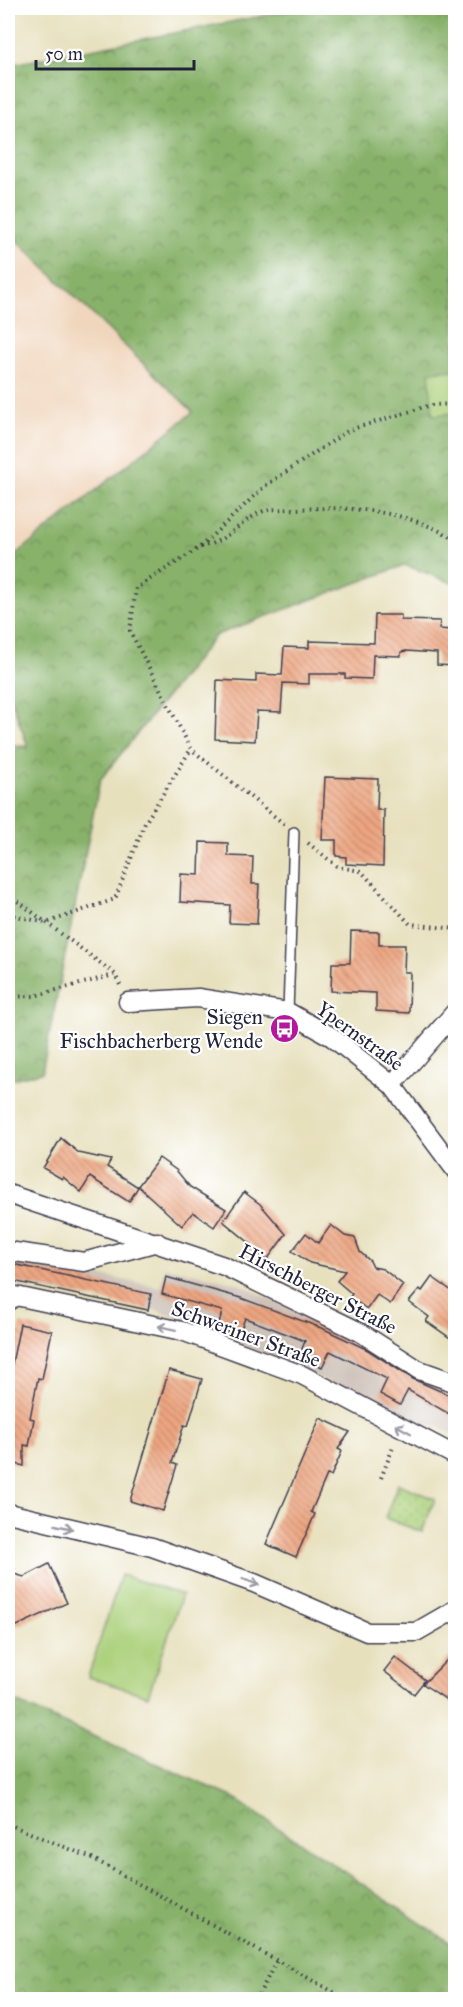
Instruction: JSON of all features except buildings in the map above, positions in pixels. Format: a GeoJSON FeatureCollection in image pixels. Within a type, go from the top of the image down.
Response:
{"type":"FeatureCollection","features":[{"type":"Feature","properties":{"kind":"street","name":"Ypernstraße"},"geometry":{"type":"LineString","coordinates":[[128,1002],[198,998],[288,1012],[332,1036],[392,1085],[456,1171]]}},
{"type":"Feature","properties":{"kind":"street"},"geometry":{"type":"LineString","coordinates":[[392,1085],[456,1011]]}},
{"type":"Feature","properties":{"kind":"street","name":"Hirschberger Straße"},"geometry":{"type":"LineString","coordinates":[[8,1194],[224,1266],[360,1332],[419,1370],[456,1383]]}},
{"type":"Feature","properties":{"kind":"street"},"geometry":{"type":"LineString","coordinates":[[8,1251],[84,1262],[157,1242]]}},
{"type":"Feature","properties":{"kind":"street","name":"Schweriner Straße"},"geometry":{"type":"LineString","coordinates":[[8,1301],[16,1296],[182,1331],[302,1375],[456,1456]]}},
{"type":"Feature","properties":{"kind":"street"},"geometry":{"type":"LineString","coordinates":[[8,1513],[152,1547],[254,1583],[367,1632],[416,1632],[456,1609]]}},
{"type":"Feature","properties":{"kind":"lane"},"geometry":{"type":"LineString","coordinates":[[288,1012],[294,832]]}},
{"type":"Feature","properties":{"kind":"path"},"geometry":{"type":"LineString","coordinates":[[456,404],[431,405],[349,430],[265,486],[199,548],[136,588],[130,631],[191,748],[338,867],[361,871],[410,924],[456,929]]}},
{"type":"Feature","properties":{"kind":"path"},"geometry":{"type":"LineString","coordinates":[[199,548],[217,544],[264,511],[312,508],[366,509],[431,525],[456,540]]}},
{"type":"Feature","properties":{"kind":"path"},"geometry":{"type":"LineString","coordinates":[[8,914],[46,923],[115,899],[145,824],[191,748]]}},
{"type":"Feature","properties":{"kind":"path"},"geometry":{"type":"LineString","coordinates":[[8,894],[115,974],[34,996],[8,998]]}},
{"type":"Feature","properties":{"kind":"path"},"geometry":{"type":"LineString","coordinates":[[381,1478],[401,1428]]}},
{"type":"Feature","properties":{"kind":"path"},"geometry":{"type":"LineString","coordinates":[[8,1824],[92,1858],[348,2000]]}},
{"type":"Feature","properties":{"kind":"path"},"geometry":{"type":"LineString","coordinates":[[256,2000],[277,1960]]}},
{"type":"Feature","properties":{"kind":"shaded area"},"geometry":{"type":"Polygon","coordinates":[[[8,232],[193,412],[8,561],[8,232]]]}},
{"type":"Feature","properties":{"kind":"shaded area"},"geometry":{"type":"Polygon","coordinates":[[[8,1258],[160,1287],[165,1267],[237,1283],[455,1391],[455,1431],[453,1434],[156,1310],[8,1283],[8,1258]]]}},
{"type":"Feature","properties":{"kind":"green space"},"geometry":{"type":"Polygon","coordinates":[[[303,8],[455,8],[455,584],[405,565],[216,635],[100,780],[42,1072],[8,1080],[8,744],[28,747],[8,690],[8,561],[193,412],[8,232],[8,65],[303,8]]]}},
{"type":"Feature","properties":{"kind":"green space"},"geometry":{"type":"Polygon","coordinates":[[[455,370],[455,413],[433,415],[429,372],[455,370]]]}},
{"type":"Feature","properties":{"kind":"green space"},"geometry":{"type":"Polygon","coordinates":[[[398,1484],[435,1499],[422,1532],[385,1518],[398,1484]]]}},
{"type":"Feature","properties":{"kind":"green space"},"geometry":{"type":"Polygon","coordinates":[[[121,1575],[182,1595],[148,1696],[88,1677],[121,1575]]]}},
{"type":"Feature","properties":{"kind":"green space"},"geometry":{"type":"Polygon","coordinates":[[[8,1703],[18,1703],[232,1797],[455,1946],[455,1999],[8,1999],[8,1703]]]}},
{"type":"Feature","properties":{"kind":"place","name":"Siegen Fischbacherberg Wende"},"geometry":{"type":"Point","coordinates":[284,1029]}}]}
